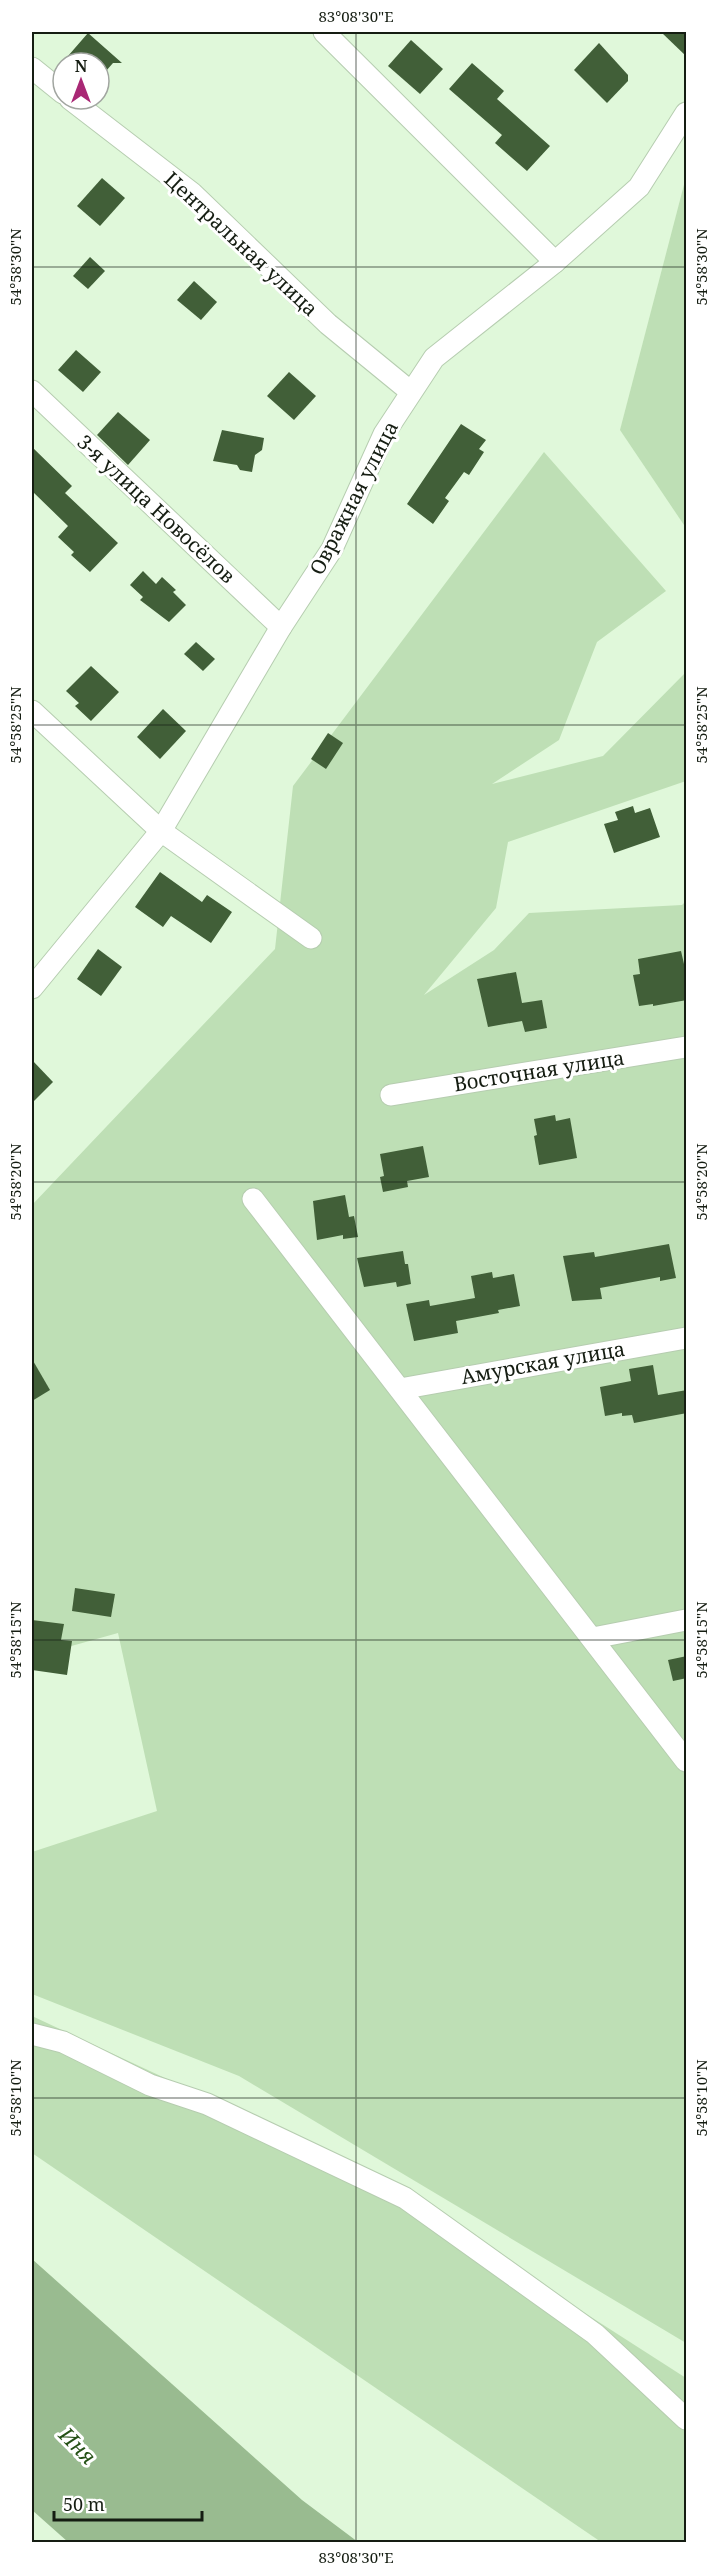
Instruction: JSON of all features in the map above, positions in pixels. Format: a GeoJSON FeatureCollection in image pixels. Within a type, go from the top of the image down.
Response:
{"type":"FeatureCollection","features":[{"type":"Feature","properties":{"kind":"street"},"geometry":{"type":"LineString","coordinates":[[324,32],[555,262]]}},
{"type":"Feature","properties":{"kind":"street"},"geometry":{"type":"LineString","coordinates":[[32,68],[51,83]]}},
{"type":"Feature","properties":{"kind":"street","name":"Центральная улица"},"geometry":{"type":"LineString","coordinates":[[86,111],[192,193],[328,324],[411,392]]}},
{"type":"Feature","properties":{"kind":"street","name":"Овражная улица"},"geometry":{"type":"LineString","coordinates":[[32,988],[161,831],[281,627],[332,549],[384,434],[434,358],[555,262],[639,187],[687,113]]}},
{"type":"Feature","properties":{"kind":"street","name":"3-я улица Новосёлов"},"geometry":{"type":"LineString","coordinates":[[32,391],[281,627]]}},
{"type":"Feature","properties":{"kind":"street"},"geometry":{"type":"LineString","coordinates":[[32,711],[161,831],[311,938]]}},
{"type":"Feature","properties":{"kind":"street","name":"Восточная улица"},"geometry":{"type":"LineString","coordinates":[[392,1095],[687,1047]]}},
{"type":"Feature","properties":{"kind":"street"},"geometry":{"type":"LineString","coordinates":[[253,1199],[687,1761]]}},
{"type":"Feature","properties":{"kind":"street","name":"Амурская улица"},"geometry":{"type":"LineString","coordinates":[[400,1389],[687,1338]]}},
{"type":"Feature","properties":{"kind":"street"},"geometry":{"type":"LineString","coordinates":[[593,1638],[687,1620]]}},
{"type":"Feature","properties":{"kind":"street"},"geometry":{"type":"LineString","coordinates":[[32,2034],[63,2042],[150,2085],[207,2104],[405,2198],[595,2334],[687,2419]]}},
{"type":"Feature","properties":{"kind":"shaded area"},"geometry":{"type":"Polygon","coordinates":[[[686,177],[686,528],[620,430],[686,177]]]}},
{"type":"Feature","properties":{"kind":"shaded area"},"geometry":{"type":"Polygon","coordinates":[[[544,452],[666,591],[597,642],[559,740],[492,784],[603,756],[686,672],[686,781],[508,842],[496,908],[424,995],[494,950],[529,913],[682,905],[686,901],[686,2343],[239,2076],[32,1994],[32,1852],[157,1811],[118,1633],[32,1657],[32,1205],[275,949],[293,786],[544,452]]]}},
{"type":"Feature","properties":{"kind":"shaded area"},"geometry":{"type":"Polygon","coordinates":[[[32,2016],[362,2170],[686,2378],[686,2542],[601,2542],[32,2153],[32,2016]]]}},
{"type":"Feature","properties":{"kind":"water","name":"Иня"},"geometry":{"type":"Polygon","coordinates":[[[32,2259],[302,2500],[358,2542],[68,2542],[32,2510],[32,2259]]]}},
{"type":"Feature","properties":{"kind":"building"},"geometry":{"type":"Polygon","coordinates":[[[661,32],[687,32],[687,57],[661,32]]]}},
{"type":"Feature","properties":{"kind":"building"},"geometry":{"type":"Polygon","coordinates":[[[88,33],[108,51],[72,51],[88,33]]]}},
{"type":"Feature","properties":{"kind":"building"},"geometry":{"type":"Polygon","coordinates":[[[411,40],[443,69],[420,94],[388,66],[411,40]]]}},
{"type":"Feature","properties":{"kind":"building"},"geometry":{"type":"Polygon","coordinates":[[[599,43],[628,75],[628,81],[607,103],[574,70],[599,43]]]}},
{"type":"Feature","properties":{"kind":"building"},"geometry":{"type":"Polygon","coordinates":[[[111,53],[122,63],[113,63],[111,65],[111,53]]]}},
{"type":"Feature","properties":{"kind":"building"},"geometry":{"type":"Polygon","coordinates":[[[472,63],[504,91],[497,99],[550,146],[527,171],[495,143],[502,135],[449,89],[472,63]]]}},
{"type":"Feature","properties":{"kind":"building"},"geometry":{"type":"Polygon","coordinates":[[[102,178],[125,198],[100,226],[77,206],[102,178]]]}},
{"type":"Feature","properties":{"kind":"building"},"geometry":{"type":"Polygon","coordinates":[[[90,257],[105,271],[88,289],[73,276],[90,257]]]}},
{"type":"Feature","properties":{"kind":"building"},"geometry":{"type":"Polygon","coordinates":[[[194,281],[217,302],[201,320],[177,300],[194,281]]]}},
{"type":"Feature","properties":{"kind":"building"},"geometry":{"type":"Polygon","coordinates":[[[76,350],[101,372],[83,392],[58,370],[76,350]]]}},
{"type":"Feature","properties":{"kind":"building"},"geometry":{"type":"Polygon","coordinates":[[[289,372],[316,396],[294,420],[267,396],[289,372]]]}},
{"type":"Feature","properties":{"kind":"building"},"geometry":{"type":"Polygon","coordinates":[[[118,412],[150,440],[128,465],[97,435],[118,412]]]}},
{"type":"Feature","properties":{"kind":"building"},"geometry":{"type":"Polygon","coordinates":[[[461,424],[486,440],[479,449],[484,452],[469,475],[464,472],[445,498],[449,501],[433,524],[407,504],[461,424]]]}},
{"type":"Feature","properties":{"kind":"building"},"geometry":{"type":"Polygon","coordinates":[[[222,430],[264,438],[262,450],[255,455],[252,472],[240,470],[237,465],[213,461],[222,430]]]}},
{"type":"Feature","properties":{"kind":"building"},"geometry":{"type":"Polygon","coordinates":[[[32,447],[72,486],[65,493],[118,543],[90,572],[71,555],[74,552],[58,537],[68,526],[32,491],[32,447]]]}},
{"type":"Feature","properties":{"kind":"building"},"geometry":{"type":"Polygon","coordinates":[[[143,571],[156,584],[162,577],[176,590],[173,592],[186,605],[169,622],[140,600],[143,597],[130,585],[143,571]]]}},
{"type":"Feature","properties":{"kind":"building"},"geometry":{"type":"Polygon","coordinates":[[[196,642],[215,659],[203,671],[184,654],[196,642]]]}},
{"type":"Feature","properties":{"kind":"building"},"geometry":{"type":"Polygon","coordinates":[[[91,666],[119,692],[91,721],[75,706],[79,703],[66,691],[91,666]]]}},
{"type":"Feature","properties":{"kind":"building"},"geometry":{"type":"Polygon","coordinates":[[[163,709],[186,731],[160,759],[137,737],[163,709]]]}},
{"type":"Feature","properties":{"kind":"building"},"geometry":{"type":"Polygon","coordinates":[[[328,733],[343,743],[326,769],[311,759],[328,733]]]}},
{"type":"Feature","properties":{"kind":"building"},"geometry":{"type":"Polygon","coordinates":[[[633,806],[635,813],[650,808],[660,837],[614,853],[604,824],[618,820],[615,812],[633,806]]]}},
{"type":"Feature","properties":{"kind":"building"},"geometry":{"type":"Polygon","coordinates":[[[160,872],[202,902],[207,895],[232,912],[211,943],[171,916],[163,927],[135,907],[160,872]]]}},
{"type":"Feature","properties":{"kind":"building"},"geometry":{"type":"Polygon","coordinates":[[[98,949],[122,967],[101,996],[77,979],[98,949]]]}},
{"type":"Feature","properties":{"kind":"building"},"geometry":{"type":"Polygon","coordinates":[[[681,951],[687,977],[687,1000],[639,1006],[633,975],[640,974],[638,959],[681,951]]]}},
{"type":"Feature","properties":{"kind":"building"},"geometry":{"type":"Polygon","coordinates":[[[516,972],[522,1003],[542,1000],[547,1028],[525,1032],[522,1021],[488,1027],[477,979],[516,972]]]}},
{"type":"Feature","properties":{"kind":"building"},"geometry":{"type":"Polygon","coordinates":[[[32,1060],[53,1082],[32,1103],[32,1060]]]}},
{"type":"Feature","properties":{"kind":"building"},"geometry":{"type":"Polygon","coordinates":[[[555,1115],[556,1121],[570,1118],[577,1158],[539,1165],[534,1136],[537,1135],[534,1119],[555,1115]]]}},
{"type":"Feature","properties":{"kind":"building"},"geometry":{"type":"Polygon","coordinates":[[[423,1146],[429,1177],[407,1181],[408,1187],[383,1192],[380,1177],[384,1176],[380,1154],[423,1146]]]}},
{"type":"Feature","properties":{"kind":"building"},"geometry":{"type":"Polygon","coordinates":[[[345,1195],[349,1217],[354,1216],[358,1237],[343,1239],[343,1235],[317,1240],[313,1201],[345,1195]]]}},
{"type":"Feature","properties":{"kind":"building"},"geometry":{"type":"Polygon","coordinates":[[[669,1244],[676,1278],[660,1281],[660,1277],[600,1288],[602,1299],[572,1301],[563,1256],[594,1252],[595,1257],[669,1244]]]}},
{"type":"Feature","properties":{"kind":"building"},"geometry":{"type":"Polygon","coordinates":[[[403,1251],[411,1284],[397,1287],[396,1282],[364,1287],[357,1258],[403,1251]]]}},
{"type":"Feature","properties":{"kind":"building"},"geometry":{"type":"Polygon","coordinates":[[[492,1272],[493,1278],[514,1274],[520,1306],[498,1310],[499,1313],[456,1321],[458,1333],[414,1341],[406,1304],[429,1300],[430,1306],[475,1298],[471,1276],[492,1272]]]}},
{"type":"Feature","properties":{"kind":"building"},"geometry":{"type":"Polygon","coordinates":[[[32,1359],[50,1390],[32,1401],[32,1359]]]}},
{"type":"Feature","properties":{"kind":"building"},"geometry":{"type":"Polygon","coordinates":[[[653,1365],[658,1395],[687,1390],[687,1413],[634,1423],[632,1415],[622,1416],[622,1413],[605,1416],[600,1387],[631,1381],[629,1369],[653,1365]]]}},
{"type":"Feature","properties":{"kind":"building"},"geometry":{"type":"Polygon","coordinates":[[[75,1588],[115,1594],[111,1617],[72,1611],[75,1588]]]}},
{"type":"Feature","properties":{"kind":"building"},"geometry":{"type":"Polygon","coordinates":[[[32,1620],[64,1624],[61,1640],[72,1641],[67,1675],[32,1670],[32,1620]]]}},
{"type":"Feature","properties":{"kind":"building"},"geometry":{"type":"Polygon","coordinates":[[[687,1656],[687,1678],[673,1681],[668,1660],[687,1656]]]}}]}
